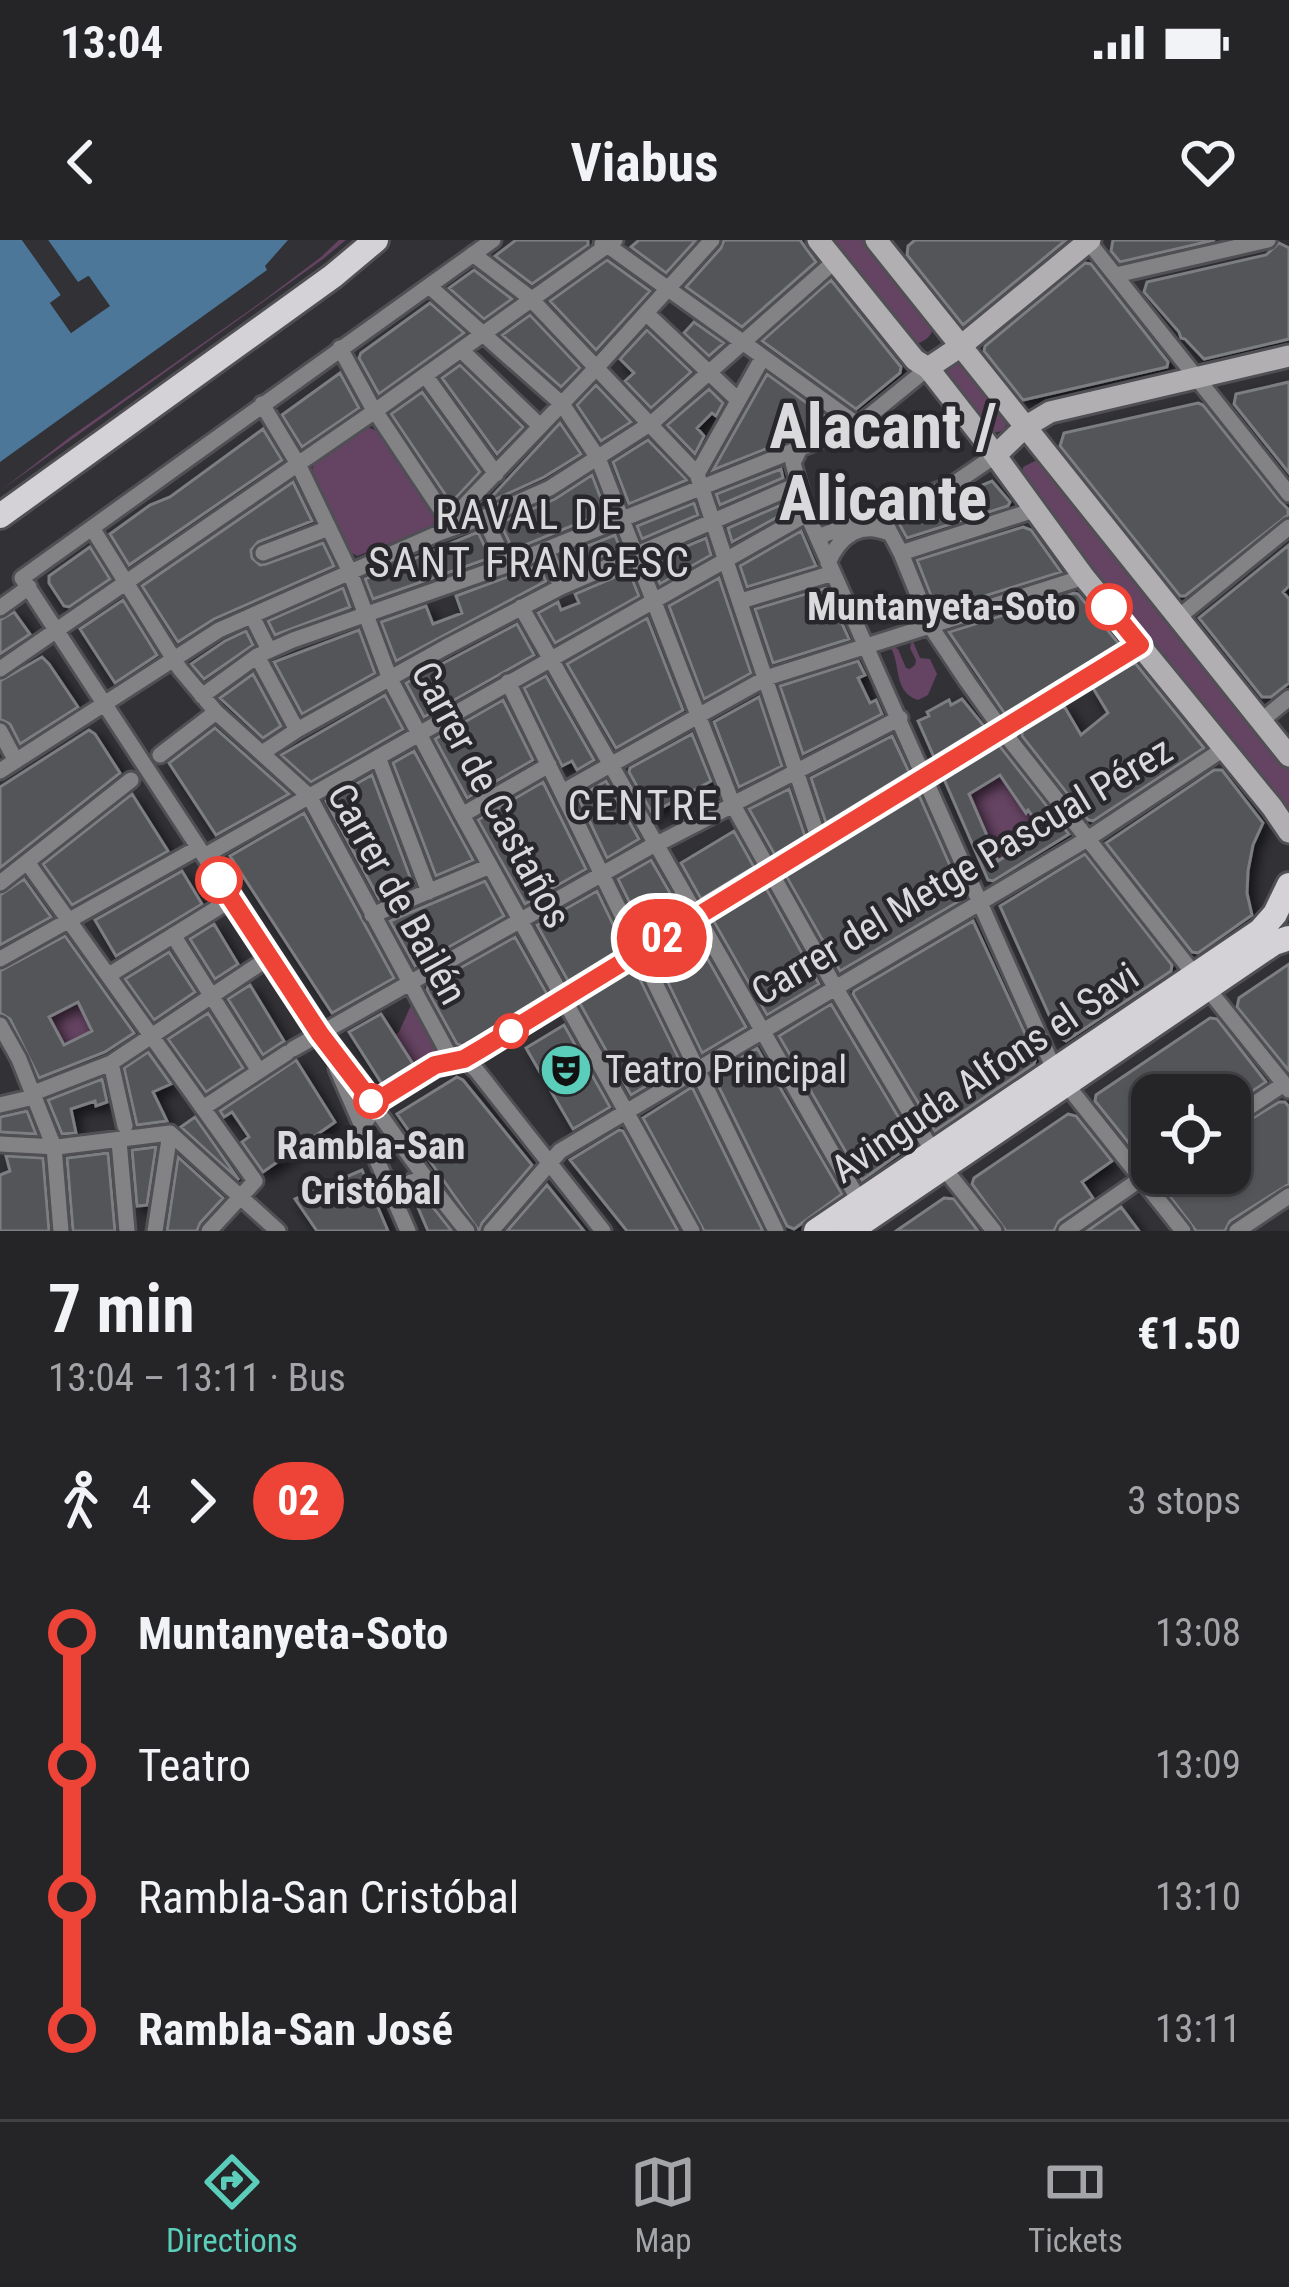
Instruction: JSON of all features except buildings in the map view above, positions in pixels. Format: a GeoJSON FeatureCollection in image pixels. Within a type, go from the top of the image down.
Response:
{"type":"FeatureCollection","features":[{"type":"Feature","properties":{"kind":"main road"},"geometry":{"type":"LineString","coordinates":[[0,499],[355,240]]}},
{"type":"Feature","properties":{"kind":"main road"},"geometry":{"type":"LineString","coordinates":[[0,516],[376,240]]}},
{"type":"Feature","properties":{"kind":"main road"},"geometry":{"type":"LineString","coordinates":[[1289,871],[1289,885]]}},
{"type":"Feature","properties":{"kind":"main road","name":"Avinguda Alfons el Savi"},"geometry":{"type":"LineString","coordinates":[[816,1231],[863,1221],[939,1159],[1200,981],[1260,931],[1275,914],[1289,885]]}},
{"type":"Feature","properties":{"kind":"main road","name":"Avinguda Alfons el Savi"},"geometry":{"type":"LineString","coordinates":[[1060,1076],[1183,1004],[1200,981],[1289,938]]}},
{"type":"Feature","properties":{"kind":"street"},"geometry":{"type":"LineString","coordinates":[[467,1231],[424,1180],[321,1034],[22,578],[493,240]]}},
{"type":"Feature","properties":{"kind":"street"},"geometry":{"type":"LineString","coordinates":[[444,527],[712,240]]}},
{"type":"Feature","properties":{"kind":"street"},"geometry":{"type":"LineString","coordinates":[[818,240],[915,360],[928,368],[1084,577],[1289,832]]}},
{"type":"Feature","properties":{"kind":"street"},"geometry":{"type":"LineString","coordinates":[[202,696],[263,653],[506,565],[700,480],[858,424],[1088,240],[1289,494]]}},
{"type":"Feature","properties":{"kind":"street"},"geometry":{"type":"LineString","coordinates":[[1116,275],[1268,240]]}},
{"type":"Feature","properties":{"kind":"street"},"geometry":{"type":"LineString","coordinates":[[0,669],[425,375],[606,242],[858,424]]}},
{"type":"Feature","properties":{"kind":"street"},"geometry":{"type":"LineString","coordinates":[[883,242],[1289,756]]}},
{"type":"Feature","properties":{"kind":"street"},"geometry":{"type":"LineString","coordinates":[[473,254],[531,300],[598,366],[700,480],[820,843]]}},
{"type":"Feature","properties":{"kind":"street"},"geometry":{"type":"LineString","coordinates":[[0,771],[220,629],[444,527],[484,518],[550,488],[650,423],[835,261]]}},
{"type":"Feature","properties":{"kind":"street"},"geometry":{"type":"LineString","coordinates":[[429,286],[562,404],[598,458],[733,805],[939,1159],[994,1231]]}},
{"type":"Feature","properties":{"kind":"street"},"geometry":{"type":"LineString","coordinates":[[646,313],[738,400]]}},
{"type":"Feature","properties":{"kind":"street"},"geometry":{"type":"LineString","coordinates":[[904,346],[917,347],[928,341],[939,318]]}},
{"type":"Feature","properties":{"kind":"street"},"geometry":{"type":"LineString","coordinates":[[340,349],[444,527]]}},
{"type":"Feature","properties":{"kind":"street"},"geometry":{"type":"LineString","coordinates":[[460,350],[540,426]]}},
{"type":"Feature","properties":{"kind":"street"},"geometry":{"type":"LineString","coordinates":[[818,537],[952,485],[1050,412],[1289,356]]}},
{"type":"Feature","properties":{"kind":"street"},"geometry":{"type":"LineString","coordinates":[[700,480],[763,357]]}},
{"type":"Feature","properties":{"kind":"street"},"geometry":{"type":"LineString","coordinates":[[425,375],[496,474]]}},
{"type":"Feature","properties":{"kind":"street","name":"Carrer de Castaños"},"geometry":{"type":"LineString","coordinates":[[262,404],[298,464],[350,572],[390,679],[692,1231]]}},
{"type":"Feature","properties":{"kind":"street"},"geometry":{"type":"LineString","coordinates":[[801,446],[794,463],[807,514],[1060,1076],[1131,1158]]}},
{"type":"Feature","properties":{"kind":"street"},"geometry":{"type":"LineString","coordinates":[[262,753],[521,607],[799,484]]}},
{"type":"Feature","properties":{"kind":"street"},"geometry":{"type":"LineString","coordinates":[[901,553],[1034,510]]}},
{"type":"Feature","properties":{"kind":"street"},"geometry":{"type":"LineString","coordinates":[[0,959],[309,796],[807,514]]}},
{"type":"Feature","properties":{"kind":"street"},"geometry":{"type":"LineString","coordinates":[[880,514],[932,627],[1002,730],[1287,1087],[1251,1108]]}},
{"type":"Feature","properties":{"kind":"street"},"geometry":{"type":"LineString","coordinates":[[484,518],[506,565]]}},
{"type":"Feature","properties":{"kind":"street"},"geometry":{"type":"LineString","coordinates":[[263,553],[329,527]]}},
{"type":"Feature","properties":{"kind":"street"},"geometry":{"type":"LineString","coordinates":[[1180,616],[1289,527]]}},
{"type":"Feature","properties":{"kind":"street","name":"Carrer de Bailén"},"geometry":{"type":"LineString","coordinates":[[92,528],[172,658],[202,696],[309,796],[448,1053],[464,1059],[603,1231]]}},
{"type":"Feature","properties":{"kind":"street"},"geometry":{"type":"LineString","coordinates":[[831,568],[838,543],[856,530],[879,528],[891,534]]}},
{"type":"Feature","properties":{"kind":"street"},"geometry":{"type":"LineString","coordinates":[[546,549],[561,587]]}},
{"type":"Feature","properties":{"kind":"street"},"geometry":{"type":"LineString","coordinates":[[741,601],[831,568]]}},
{"type":"Feature","properties":{"kind":"street"},"geometry":{"type":"LineString","coordinates":[[562,792],[766,678],[1084,577]]}},
{"type":"Feature","properties":{"kind":"street"},"geometry":{"type":"LineString","coordinates":[[0,608],[29,587]]}},
{"type":"Feature","properties":{"kind":"street"},"geometry":{"type":"LineString","coordinates":[[521,607],[763,1031],[863,1221]]}},
{"type":"Feature","properties":{"kind":"street"},"geometry":{"type":"LineString","coordinates":[[252,616],[297,730]]}},
{"type":"Feature","properties":{"kind":"street"},"geometry":{"type":"LineString","coordinates":[[362,1127],[380,1099],[435,1065],[464,1059],[1140,645]]}},
{"type":"Feature","properties":{"kind":"street"},"geometry":{"type":"LineString","coordinates":[[508,682],[776,1231]]}},
{"type":"Feature","properties":{"kind":"street"},"geometry":{"type":"LineString","coordinates":[[1262,719],[1289,698]]}},
{"type":"Feature","properties":{"kind":"street"},"geometry":{"type":"LineString","coordinates":[[160,755],[215,712]]}},
{"type":"Feature","properties":{"kind":"street"},"geometry":{"type":"LineString","coordinates":[[202,1108],[290,1051],[602,874],[899,718]]}},
{"type":"Feature","properties":{"kind":"street"},"geometry":{"type":"LineString","coordinates":[[0,731],[16,761]]}},
{"type":"Feature","properties":{"kind":"street","name":"Carrer del Metge Pascual Pérez"},"geometry":{"type":"LineString","coordinates":[[491,1231],[560,1151],[1089,838],[1225,748]]}},
{"type":"Feature","properties":{"kind":"street"},"geometry":{"type":"LineString","coordinates":[[378,757],[428,892]]}},
{"type":"Feature","properties":{"kind":"street"},"geometry":{"type":"LineString","coordinates":[[462,815],[549,765]]}},
{"type":"Feature","properties":{"kind":"street"},"geometry":{"type":"LineString","coordinates":[[0,884],[131,779]]}},
{"type":"Feature","properties":{"kind":"street"},"geometry":{"type":"LineString","coordinates":[[27,862],[255,1181],[209,1231]]}},
{"type":"Feature","properties":{"kind":"street"},"geometry":{"type":"LineString","coordinates":[[372,915],[490,866]]}},
{"type":"Feature","properties":{"kind":"street"},"geometry":{"type":"LineString","coordinates":[[109,975],[232,899]]}},
{"type":"Feature","properties":{"kind":"street"},"geometry":{"type":"LineString","coordinates":[[173,934],[259,1071]]}},
{"type":"Feature","properties":{"kind":"street"},"geometry":{"type":"LineString","coordinates":[[34,1097],[36,1092],[111,1063],[270,957]]}},
{"type":"Feature","properties":{"kind":"street"},"geometry":{"type":"LineString","coordinates":[[0,1025],[54,1147],[62,1231]]}},
{"type":"Feature","properties":{"kind":"street"},"geometry":{"type":"LineString","coordinates":[[321,1034],[408,1231]]}},
{"type":"Feature","properties":{"kind":"street"},"geometry":{"type":"LineString","coordinates":[[111,1063],[122,1133],[127,1231]]}},
{"type":"Feature","properties":{"kind":"street"},"geometry":{"type":"LineString","coordinates":[[0,1105],[34,1097]]}},
{"type":"Feature","properties":{"kind":"street"},"geometry":{"type":"LineString","coordinates":[[0,1144],[54,1147],[122,1133],[170,1133],[278,1231]]}},
{"type":"Feature","properties":{"kind":"street"},"geometry":{"type":"LineString","coordinates":[[155,1231],[170,1133]]}},
{"type":"Feature","properties":{"kind":"street"},"geometry":{"type":"LineString","coordinates":[[394,1198],[411,1182],[424,1180]]}},
{"type":"Feature","properties":{"kind":"street"},"geometry":{"type":"LineString","coordinates":[[1066,1231],[1131,1186]]}},
{"type":"Feature","properties":{"kind":"street"},"geometry":{"type":"LineString","coordinates":[[1159,1194],[1183,1231]]}},
{"type":"Feature","properties":{"kind":"street"},"geometry":{"type":"LineString","coordinates":[[1237,1231],[1289,1196]]}},
{"type":"Feature","properties":{"kind":"shaded area"},"geometry":{"type":"Polygon","coordinates":[[[339,240],[346,240],[323,259],[0,491],[264,300],[339,240]]]}},
{"type":"Feature","properties":{"kind":"shaded area"},"geometry":{"type":"Polygon","coordinates":[[[827,240],[867,240],[933,322],[929,336],[916,344],[909,342],[827,240]]]}},
{"type":"Feature","properties":{"kind":"shaded area"},"geometry":{"type":"Polygon","coordinates":[[[960,363],[1005,419],[1003,431],[992,433],[946,376],[949,364],[960,363]]]}},
{"type":"Feature","properties":{"kind":"shaded area"},"geometry":{"type":"Polygon","coordinates":[[[367,427],[378,431],[436,517],[431,528],[357,556],[349,551],[312,469],[317,460],[367,427]]]}},
{"type":"Feature","properties":{"kind":"shaded area"},"geometry":{"type":"Polygon","coordinates":[[[1042,462],[1289,767],[1289,816],[1022,483],[1023,467],[1042,462]]]}},
{"type":"Feature","properties":{"kind":"shaded area"},"geometry":{"type":"Polygon","coordinates":[[[912,639],[920,658],[930,659],[937,674],[928,695],[918,700],[904,691],[889,645],[898,649],[910,669],[916,660],[910,648],[912,639]]]}},
{"type":"Feature","properties":{"kind":"shaded area"},"geometry":{"type":"Polygon","coordinates":[[[987,770],[1001,774],[1025,812],[1044,828],[1043,836],[999,863],[969,794],[972,779],[979,789],[992,781],[987,770]]]}},
{"type":"Feature","properties":{"kind":"shaded area"},"geometry":{"type":"Polygon","coordinates":[[[78,1002],[92,1031],[64,1045],[49,1017],[78,1002]]]}},
{"type":"Feature","properties":{"kind":"shaded area"},"geometry":{"type":"Polygon","coordinates":[[[412,1003],[438,1045],[435,1053],[414,1066],[395,1035],[412,1003]]]}},
{"type":"Feature","properties":{"kind":"water"},"geometry":{"type":"Polygon","coordinates":[[[0,240],[22,240],[61,295],[50,303],[71,333],[109,305],[89,276],[78,283],[48,240],[288,240],[265,266],[267,270],[0,462],[0,240]]]}},
{"type":"Feature","properties":{"kind":"pier"},"geometry":{"type":"Polygon","coordinates":[[[22,240],[30,240],[66,292],[58,305],[72,325],[101,304],[87,284],[74,287],[42,240],[48,240],[78,282],[88,276],[110,306],[71,333],[50,303],[61,295],[22,240]]]}},
{"type":"Feature","properties":{"kind":"bus line","name":"02"},"geometry":{"type":"LineString","coordinates":[[219,880],[320,1034],[375,1106],[435,1065],[464,1059],[481,1049],[1140,645],[1109,607]]}},
{"type":"Feature","properties":{"kind":"place","name":"Muntanyeta-Soto"},"geometry":{"type":"Point","coordinates":[1109,607]}},
{"type":"Feature","properties":{"kind":"place","name":"Teatro Principal"},"geometry":{"type":"Point","coordinates":[566,1070]}},
{"type":"Feature","properties":{"kind":"place","name":"Rambla-San Cristóbal"},"geometry":{"type":"Point","coordinates":[371,1101]}},
{"type":"Feature","properties":{"kind":"district","name":"Alacant / Alicante"},"geometry":{"type":"Point","coordinates":[883,462]}},
{"type":"Feature","properties":{"kind":"district","name":"RAVAL DE SANT FRANCESC"},"geometry":{"type":"Point","coordinates":[530,538]}},
{"type":"Feature","properties":{"kind":"district","name":"CENTRE"},"geometry":{"type":"Point","coordinates":[644,805]}}]}
